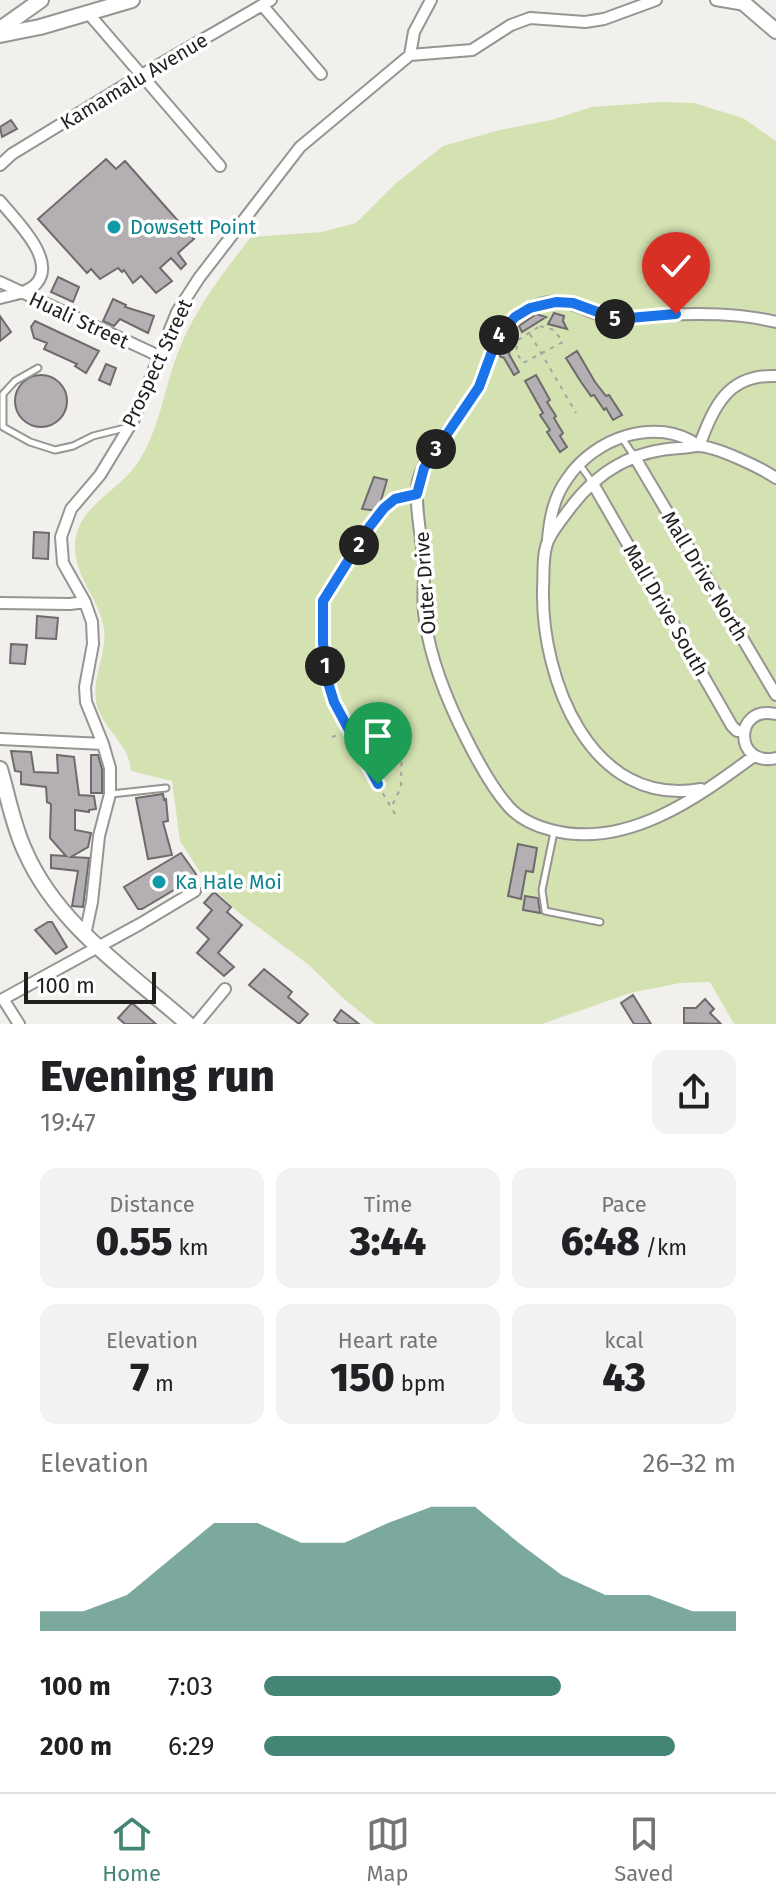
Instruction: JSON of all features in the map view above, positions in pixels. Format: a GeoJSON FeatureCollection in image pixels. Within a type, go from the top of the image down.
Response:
{"type":"FeatureCollection","features":[{"type":"Feature","properties":{"kind":"main road"},"geometry":{"type":"LineString","coordinates":[[0,35],[132,0]]}},
{"type":"Feature","properties":{"kind":"main road"},"geometry":{"type":"LineString","coordinates":[[742,2],[776,31]]}},
{"type":"Feature","properties":{"kind":"main road"},"geometry":{"type":"LineString","coordinates":[[0,29],[32,3],[41,15],[70,18]]}},
{"type":"Feature","properties":{"kind":"main road"},"geometry":{"type":"LineString","coordinates":[[0,769],[24,850],[51,898],[85,935],[188,1024]]}},
{"type":"Feature","properties":{"kind":"street"},"geometry":{"type":"LineString","coordinates":[[431,0],[414,32],[410,55],[472,50],[511,25],[530,18],[585,22],[604,19],[656,0]]}},
{"type":"Feature","properties":{"kind":"street"},"geometry":{"type":"LineString","coordinates":[[716,0],[742,2]]}},
{"type":"Feature","properties":{"kind":"street"},"geometry":{"type":"LineString","coordinates":[[266,3],[321,74]]}},
{"type":"Feature","properties":{"kind":"street","name":"Kamamalu Avenue"},"geometry":{"type":"LineString","coordinates":[[0,165],[12,154],[143,74],[266,3]]}},
{"type":"Feature","properties":{"kind":"street"},"geometry":{"type":"LineString","coordinates":[[88,13],[220,166]]}},
{"type":"Feature","properties":{"kind":"street","name":"Prospect Street"},"geometry":{"type":"LineString","coordinates":[[85,935],[99,836],[110,794],[110,768],[86,702],[85,687],[93,644],[92,622],[85,602],[63,563],[63,528],[71,509],[100,475],[130,427],[177,312],[199,278],[277,180],[290,158],[314,132],[410,55]]}},
{"type":"Feature","properties":{"kind":"street"},"geometry":{"type":"LineString","coordinates":[[0,201],[40,251],[43,272],[37,284],[21,293],[0,298]]}},
{"type":"Feature","properties":{"kind":"street","name":"Huali Street"},"geometry":{"type":"LineString","coordinates":[[0,282],[159,356]]}},
{"type":"Feature","properties":{"kind":"street","name":"Outer Drive"},"geometry":{"type":"LineString","coordinates":[[754,756],[713,786],[628,829],[584,833],[554,831],[526,820],[510,808],[470,746],[433,658],[425,621],[423,541],[417,494],[424,468],[479,387],[497,338],[515,317],[530,308],[564,302],[617,319],[721,314],[776,322]]}},
{"type":"Feature","properties":{"kind":"street"},"geometry":{"type":"LineString","coordinates":[[699,446],[711,414],[727,392],[751,379],[776,376]]}},
{"type":"Feature","properties":{"kind":"street"},"geometry":{"type":"LineString","coordinates":[[713,786],[681,792],[638,784],[611,768],[585,739],[564,698],[547,636],[543,595],[551,518],[557,497],[579,464],[598,448],[621,437],[652,432],[675,433],[686,436],[699,446],[757,466],[776,478]]}},
{"type":"Feature","properties":{"kind":"street"},"geometry":{"type":"LineString","coordinates":[[548,541],[576,499],[611,467],[634,456],[659,450],[699,446]]}},
{"type":"Feature","properties":{"kind":"street","name":"Mall Drive North"},"geometry":{"type":"LineString","coordinates":[[634,456],[776,695]]}},
{"type":"Feature","properties":{"kind":"street","name":"Mall Drive South"},"geometry":{"type":"LineString","coordinates":[[592,482],[732,726],[737,731],[744,731]]}},
{"type":"Feature","properties":{"kind":"street"},"geometry":{"type":"LineString","coordinates":[[0,603],[85,602]]}},
{"type":"Feature","properties":{"kind":"street"},"geometry":{"type":"LineString","coordinates":[[774,711],[751,719],[744,731],[745,745],[754,756],[765,760],[776,758]]}},
{"type":"Feature","properties":{"kind":"street"},"geometry":{"type":"LineString","coordinates":[[0,739],[103,744]]}},
{"type":"Feature","properties":{"kind":"street"},"geometry":{"type":"LineString","coordinates":[[19,1024],[3,999],[195,891]]}},
{"type":"Feature","properties":{"kind":"street"},"geometry":{"type":"LineString","coordinates":[[196,1024],[225,989]]}},
{"type":"Feature","properties":{"kind":"lane"},"geometry":{"type":"LineString","coordinates":[[38,368],[15,381],[3,394],[3,427],[30,442],[55,450],[130,427]]}},
{"type":"Feature","properties":{"kind":"lane"},"geometry":{"type":"LineString","coordinates":[[621,437],[634,456]]}},
{"type":"Feature","properties":{"kind":"lane"},"geometry":{"type":"LineString","coordinates":[[579,464],[592,482]]}},
{"type":"Feature","properties":{"kind":"lane"},"geometry":{"type":"LineString","coordinates":[[110,794],[166,788]]}},
{"type":"Feature","properties":{"kind":"lane"},"geometry":{"type":"LineString","coordinates":[[554,831],[542,890],[545,911],[600,922]]}},
{"type":"Feature","properties":{"kind":"path"},"geometry":{"type":"LineString","coordinates":[[540,326],[554,330],[563,342],[543,352],[523,363],[516,352],[518,340],[540,326]]}},
{"type":"Feature","properties":{"kind":"path"},"geometry":{"type":"LineString","coordinates":[[530,333],[576,413]]}},
{"type":"Feature","properties":{"kind":"path"},"geometry":{"type":"LineString","coordinates":[[395,814],[359,753],[334,702],[327,679],[323,643],[323,601],[384,508],[395,499],[417,494]]}},
{"type":"Feature","properties":{"kind":"path"},"geometry":{"type":"LineString","coordinates":[[332,737],[350,731],[402,733],[401,787],[391,807]]}},
{"type":"Feature","properties":{"kind":"green space"},"geometry":{"type":"Polygon","coordinates":[[[694,103],[743,118],[776,141],[776,1024],[734,1024],[710,982],[680,983],[630,993],[542,1024],[375,1024],[309,965],[238,912],[206,881],[180,841],[172,781],[131,771],[125,752],[103,720],[96,701],[104,629],[76,560],[76,535],[88,512],[128,475],[145,451],[174,364],[193,319],[251,237],[322,232],[356,223],[395,184],[443,146],[592,107],[694,103]]]}},
{"type":"Feature","properties":{"kind":"building"},"geometry":{"type":"Polygon","coordinates":[[[11,120],[17,129],[2,137],[0,127],[11,120]]]}},
{"type":"Feature","properties":{"kind":"building","name":"Dowsett Point"},"geometry":{"type":"Polygon","coordinates":[[[106,159],[116,169],[125,161],[194,239],[178,253],[186,264],[181,269],[171,258],[160,268],[172,281],[156,293],[141,276],[133,283],[124,270],[122,272],[118,268],[100,279],[91,269],[87,273],[38,219],[106,159]]]}},
{"type":"Feature","properties":{"kind":"building"},"geometry":{"type":"Polygon","coordinates":[[[58,277],[79,287],[73,302],[51,292],[58,277]]]}},
{"type":"Feature","properties":{"kind":"building"},"geometry":{"type":"Polygon","coordinates":[[[113,299],[125,307],[154,316],[148,333],[120,319],[114,326],[103,321],[113,299]]]}},
{"type":"Feature","properties":{"kind":"building"},"geometry":{"type":"Polygon","coordinates":[[[554,313],[564,316],[567,329],[548,324],[554,313]]]}},
{"type":"Feature","properties":{"kind":"building"},"geometry":{"type":"Polygon","coordinates":[[[536,314],[546,317],[522,332],[519,326],[536,314]]]}},
{"type":"Feature","properties":{"kind":"building"},"geometry":{"type":"Polygon","coordinates":[[[0,316],[11,332],[0,341],[0,316]]]}},
{"type":"Feature","properties":{"kind":"building"},"geometry":{"type":"Polygon","coordinates":[[[35,321],[99,351],[86,373],[75,366],[77,364],[44,349],[47,343],[34,338],[31,327],[35,321]]]}},
{"type":"Feature","properties":{"kind":"building"},"geometry":{"type":"Polygon","coordinates":[[[516,328],[509,354],[519,372],[514,375],[504,358],[499,356],[516,328]]]}},
{"type":"Feature","properties":{"kind":"building"},"geometry":{"type":"Polygon","coordinates":[[[577,351],[595,382],[606,396],[609,395],[622,415],[613,420],[581,382],[566,358],[577,351]]]}},
{"type":"Feature","properties":{"kind":"building"},"geometry":{"type":"Polygon","coordinates":[[[106,364],[116,368],[110,385],[99,380],[106,364]]]}},
{"type":"Feature","properties":{"kind":"building"},"geometry":{"type":"Polygon","coordinates":[[[41,375],[60,382],[67,401],[60,420],[41,427],[22,420],[15,401],[22,382],[41,375]]]}},
{"type":"Feature","properties":{"kind":"building"},"geometry":{"type":"Polygon","coordinates":[[[536,375],[563,433],[560,436],[567,447],[560,452],[547,432],[550,430],[540,415],[543,413],[525,381],[536,375]]]}},
{"type":"Feature","properties":{"kind":"building"},"geometry":{"type":"Polygon","coordinates":[[[374,477],[387,480],[378,511],[362,509],[374,477]]]}},
{"type":"Feature","properties":{"kind":"building"},"geometry":{"type":"Polygon","coordinates":[[[34,532],[49,533],[48,559],[33,558],[34,532]]]}},
{"type":"Feature","properties":{"kind":"building"},"geometry":{"type":"Polygon","coordinates":[[[37,616],[58,618],[56,639],[36,638],[37,616]]]}},
{"type":"Feature","properties":{"kind":"building"},"geometry":{"type":"Polygon","coordinates":[[[11,644],[27,645],[25,664],[10,663],[11,644]]]}},
{"type":"Feature","properties":{"kind":"building"},"geometry":{"type":"Polygon","coordinates":[[[11,751],[31,752],[34,772],[58,773],[57,755],[74,757],[79,795],[94,796],[96,809],[89,812],[75,810],[75,830],[91,833],[88,847],[71,857],[89,858],[83,907],[72,906],[78,871],[51,868],[51,855],[66,856],[50,838],[51,804],[47,802],[46,787],[21,784],[21,772],[15,771],[11,751]]]}},
{"type":"Feature","properties":{"kind":"building"},"geometry":{"type":"Polygon","coordinates":[[[91,755],[98,755],[102,769],[102,793],[91,793],[91,755]]]}},
{"type":"Feature","properties":{"kind":"building"},"geometry":{"type":"Polygon","coordinates":[[[163,794],[168,821],[163,822],[172,855],[148,859],[136,798],[163,794]]]}},
{"type":"Feature","properties":{"kind":"building"},"geometry":{"type":"Polygon","coordinates":[[[518,844],[537,848],[533,872],[526,871],[521,899],[508,896],[518,844]]]}},
{"type":"Feature","properties":{"kind":"building","name":"Ka Hale Moi"},"geometry":{"type":"Polygon","coordinates":[[[181,853],[196,874],[194,878],[138,909],[124,887],[181,853]]]}},
{"type":"Feature","properties":{"kind":"building"},"geometry":{"type":"Polygon","coordinates":[[[214,892],[231,907],[227,912],[242,925],[218,953],[234,967],[224,976],[197,953],[209,939],[197,928],[212,910],[204,903],[214,892]]]}},
{"type":"Feature","properties":{"kind":"building"},"geometry":{"type":"Polygon","coordinates":[[[525,896],[538,898],[540,913],[523,910],[525,896]]]}},
{"type":"Feature","properties":{"kind":"building"},"geometry":{"type":"Polygon","coordinates":[[[52,922],[67,947],[56,954],[35,930],[52,922]]]}},
{"type":"Feature","properties":{"kind":"building"},"geometry":{"type":"Polygon","coordinates":[[[264,969],[292,992],[288,997],[308,1014],[299,1024],[249,985],[264,969]]]}},
{"type":"Feature","properties":{"kind":"building"},"geometry":{"type":"Polygon","coordinates":[[[633,995],[651,1024],[634,1024],[621,1003],[633,995]]]}},
{"type":"Feature","properties":{"kind":"building"},"geometry":{"type":"Polygon","coordinates":[[[705,999],[714,1009],[710,1013],[721,1024],[684,1023],[684,1008],[696,1008],[705,999]]]}},
{"type":"Feature","properties":{"kind":"building"},"geometry":{"type":"Polygon","coordinates":[[[132,1003],[156,1024],[125,1024],[118,1018],[132,1003]]]}},
{"type":"Feature","properties":{"kind":"building"},"geometry":{"type":"Polygon","coordinates":[[[341,1010],[359,1024],[339,1024],[334,1020],[341,1010]]]}},
{"type":"Feature","properties":{"kind":"place","name":"Dowsett Point"},"geometry":{"type":"Point","coordinates":[114,227]}},
{"type":"Feature","properties":{"kind":"place","name":"Ka Hale Moi"},"geometry":{"type":"Point","coordinates":[159,882]}},
{"type":"Feature","properties":{"kind":"route"},"geometry":{"type":"LineString","coordinates":[[378,784],[334,702],[327,679],[323,643],[323,601],[370,526],[395,499],[417,494],[424,468],[479,387],[492,347],[515,317],[530,308],[556,302],[573,303],[617,319],[676,314]]}}]}
